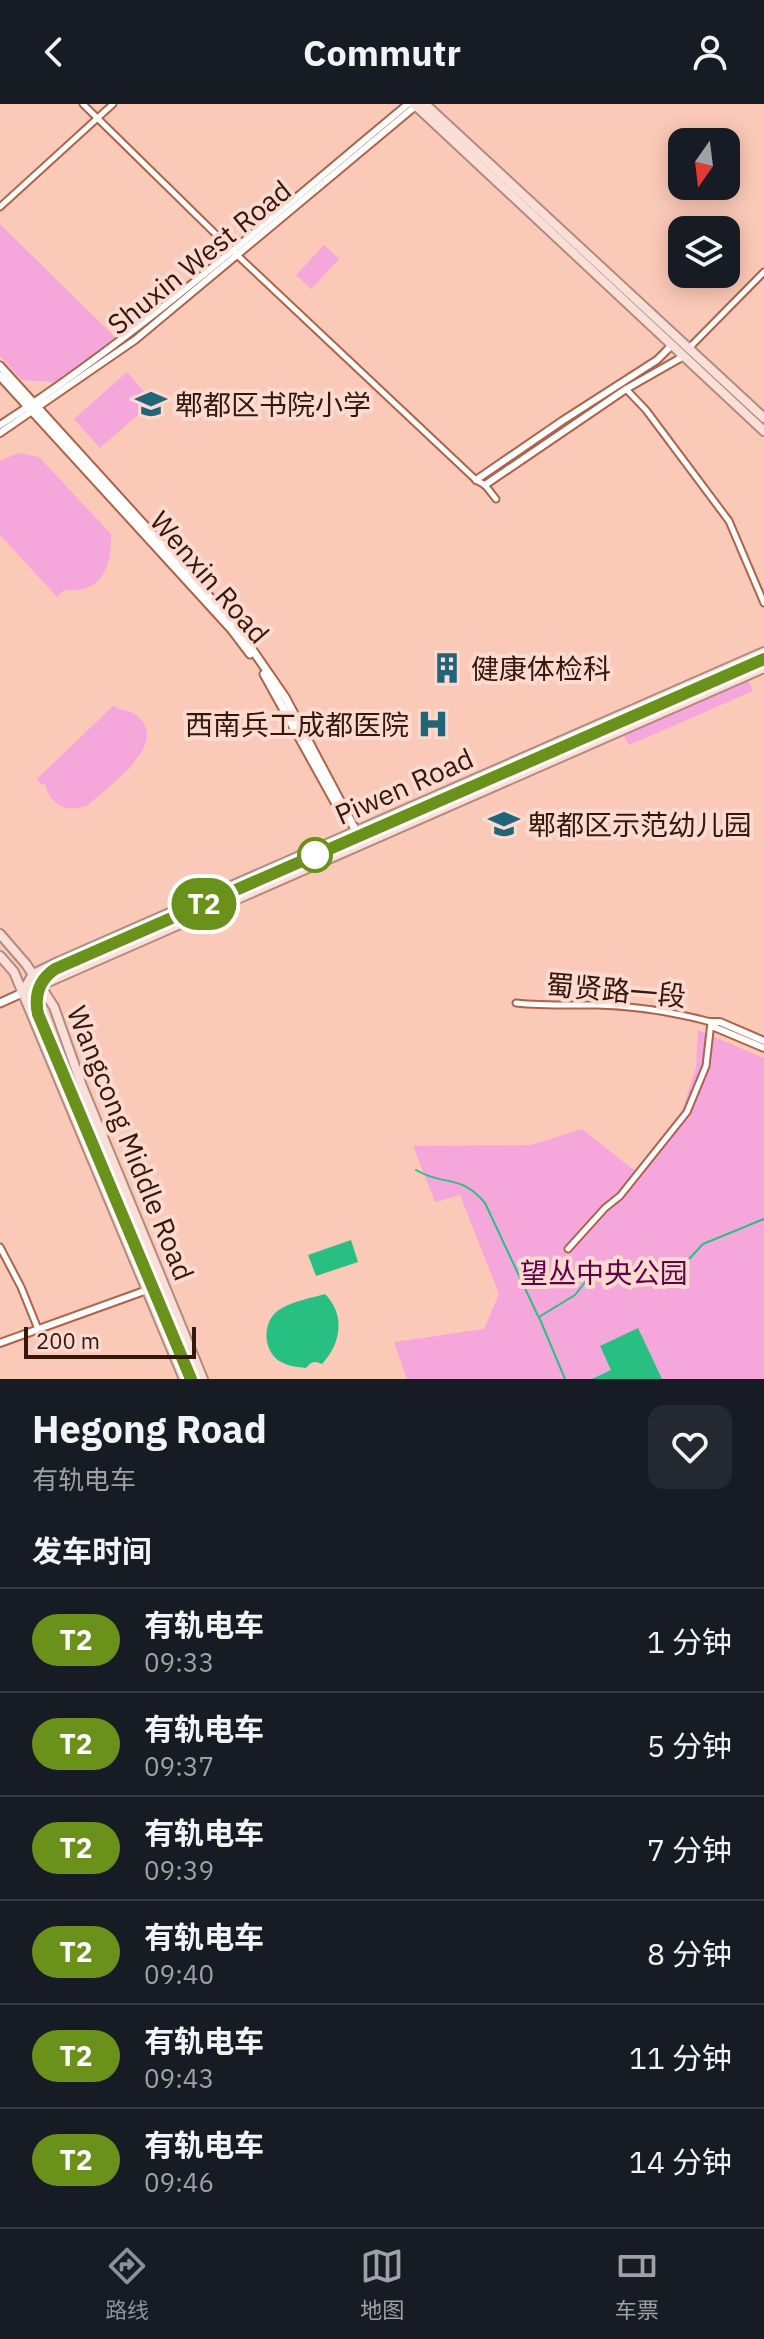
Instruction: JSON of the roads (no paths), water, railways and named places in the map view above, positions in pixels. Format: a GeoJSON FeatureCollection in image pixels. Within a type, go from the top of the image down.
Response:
{"type":"FeatureCollection","features":[{"type":"Feature","properties":{"kind":"main road"},"geometry":{"type":"LineString","coordinates":[[416,104],[672,345],[686,352],[764,431]]}},
{"type":"Feature","properties":{"kind":"main road"},"geometry":{"type":"LineString","coordinates":[[416,104],[686,352],[764,418]]}},
{"type":"Feature","properties":{"kind":"main road"},"geometry":{"type":"LineString","coordinates":[[0,366],[33,408]]}},
{"type":"Feature","properties":{"kind":"main road"},"geometry":{"type":"LineString","coordinates":[[0,376],[236,626],[285,697],[354,832]]}},
{"type":"Feature","properties":{"kind":"main road","name":"Piwen Road"},"geometry":{"type":"LineString","coordinates":[[33,974],[764,652]]}},
{"type":"Feature","properties":{"kind":"main road","name":"Piwen Road"},"geometry":{"type":"LineString","coordinates":[[22,993],[764,668]]}},
{"type":"Feature","properties":{"kind":"main road","name":"Wangcong Middle Road"},"geometry":{"type":"LineString","coordinates":[[0,934],[33,974],[54,1007],[82,1086],[203,1379]]}},
{"type":"Feature","properties":{"kind":"main road","name":"Wangcong Middle Road"},"geometry":{"type":"LineString","coordinates":[[0,956],[14,972],[184,1379]]}},
{"type":"Feature","properties":{"kind":"main road"},"geometry":{"type":"LineString","coordinates":[[0,1003],[22,993],[33,974]]}},
{"type":"Feature","properties":{"kind":"street"},"geometry":{"type":"LineString","coordinates":[[83,104],[235,252],[476,480],[485,485],[496,499]]}},
{"type":"Feature","properties":{"kind":"street"},"geometry":{"type":"LineString","coordinates":[[0,207],[113,104]]}},
{"type":"Feature","properties":{"kind":"street","name":"Shuxin West Road"},"geometry":{"type":"LineString","coordinates":[[0,433],[135,340],[235,252],[416,104]]}},
{"type":"Feature","properties":{"kind":"street"},"geometry":{"type":"LineString","coordinates":[[485,485],[686,352],[764,272]]}},
{"type":"Feature","properties":{"kind":"street"},"geometry":{"type":"LineString","coordinates":[[476,480],[657,360],[672,345]]}},
{"type":"Feature","properties":{"kind":"street"},"geometry":{"type":"LineString","coordinates":[[626,389],[646,410],[729,521],[764,603]]}},
{"type":"Feature","properties":{"kind":"street","name":"Shuxin West Road"},"geometry":{"type":"LineString","coordinates":[[0,425],[33,408]]}},
{"type":"Feature","properties":{"kind":"street","name":"蜀贤路一段"},"geometry":{"type":"LineString","coordinates":[[516,1003],[602,1005],[688,1016],[720,1022],[764,1041]]}},
{"type":"Feature","properties":{"kind":"street"},"geometry":{"type":"LineString","coordinates":[[568,1249],[620,1196],[687,1112],[706,1066],[711,1022]]}},
{"type":"Feature","properties":{"kind":"street","name":"蜀贤路一段"},"geometry":{"type":"LineString","coordinates":[[711,1022],[714,1027],[764,1048]]}},
{"type":"Feature","properties":{"kind":"street"},"geometry":{"type":"LineString","coordinates":[[0,1247],[21,1287],[38,1330]]}},
{"type":"Feature","properties":{"kind":"street"},"geometry":{"type":"LineString","coordinates":[[0,1343],[147,1290]]}},
{"type":"Feature","properties":{"kind":"waterway"},"geometry":{"type":"LineString","coordinates":[[416,1170],[460,1184],[485,1203],[538,1316]]}},
{"type":"Feature","properties":{"kind":"waterway"},"geometry":{"type":"LineString","coordinates":[[565,1379],[539,1317],[575,1295],[594,1271],[611,1265],[649,1278],[690,1258],[703,1244],[764,1219]]}},
{"type":"Feature","properties":{"kind":"tram line"},"geometry":{"type":"LineString","coordinates":[[191,1379],[38,1014],[37,994],[45,978],[55,969],[764,659]]}},
{"type":"Feature","properties":{"kind":"tram line","name":"T2"},"geometry":{"type":"LineString","coordinates":[[191,1379],[38,1014],[37,993],[45,976],[764,659]]}},
{"type":"Feature","properties":{"kind":"place","name":"郫都区书院小学"},"geometry":{"type":"Point","coordinates":[151,404]}},
{"type":"Feature","properties":{"kind":"place","name":"健康体检科"},"geometry":{"type":"Point","coordinates":[447,668]}},
{"type":"Feature","properties":{"kind":"place","name":"西南兵工成都医院"},"geometry":{"type":"Point","coordinates":[433,724]}},
{"type":"Feature","properties":{"kind":"place","name":"郫都区示范幼儿园"},"geometry":{"type":"Point","coordinates":[504,824]}},
{"type":"Feature","properties":{"kind":"park label","name":"望丛中央公园"},"geometry":{"type":"Point","coordinates":[604,1272]}}]}
